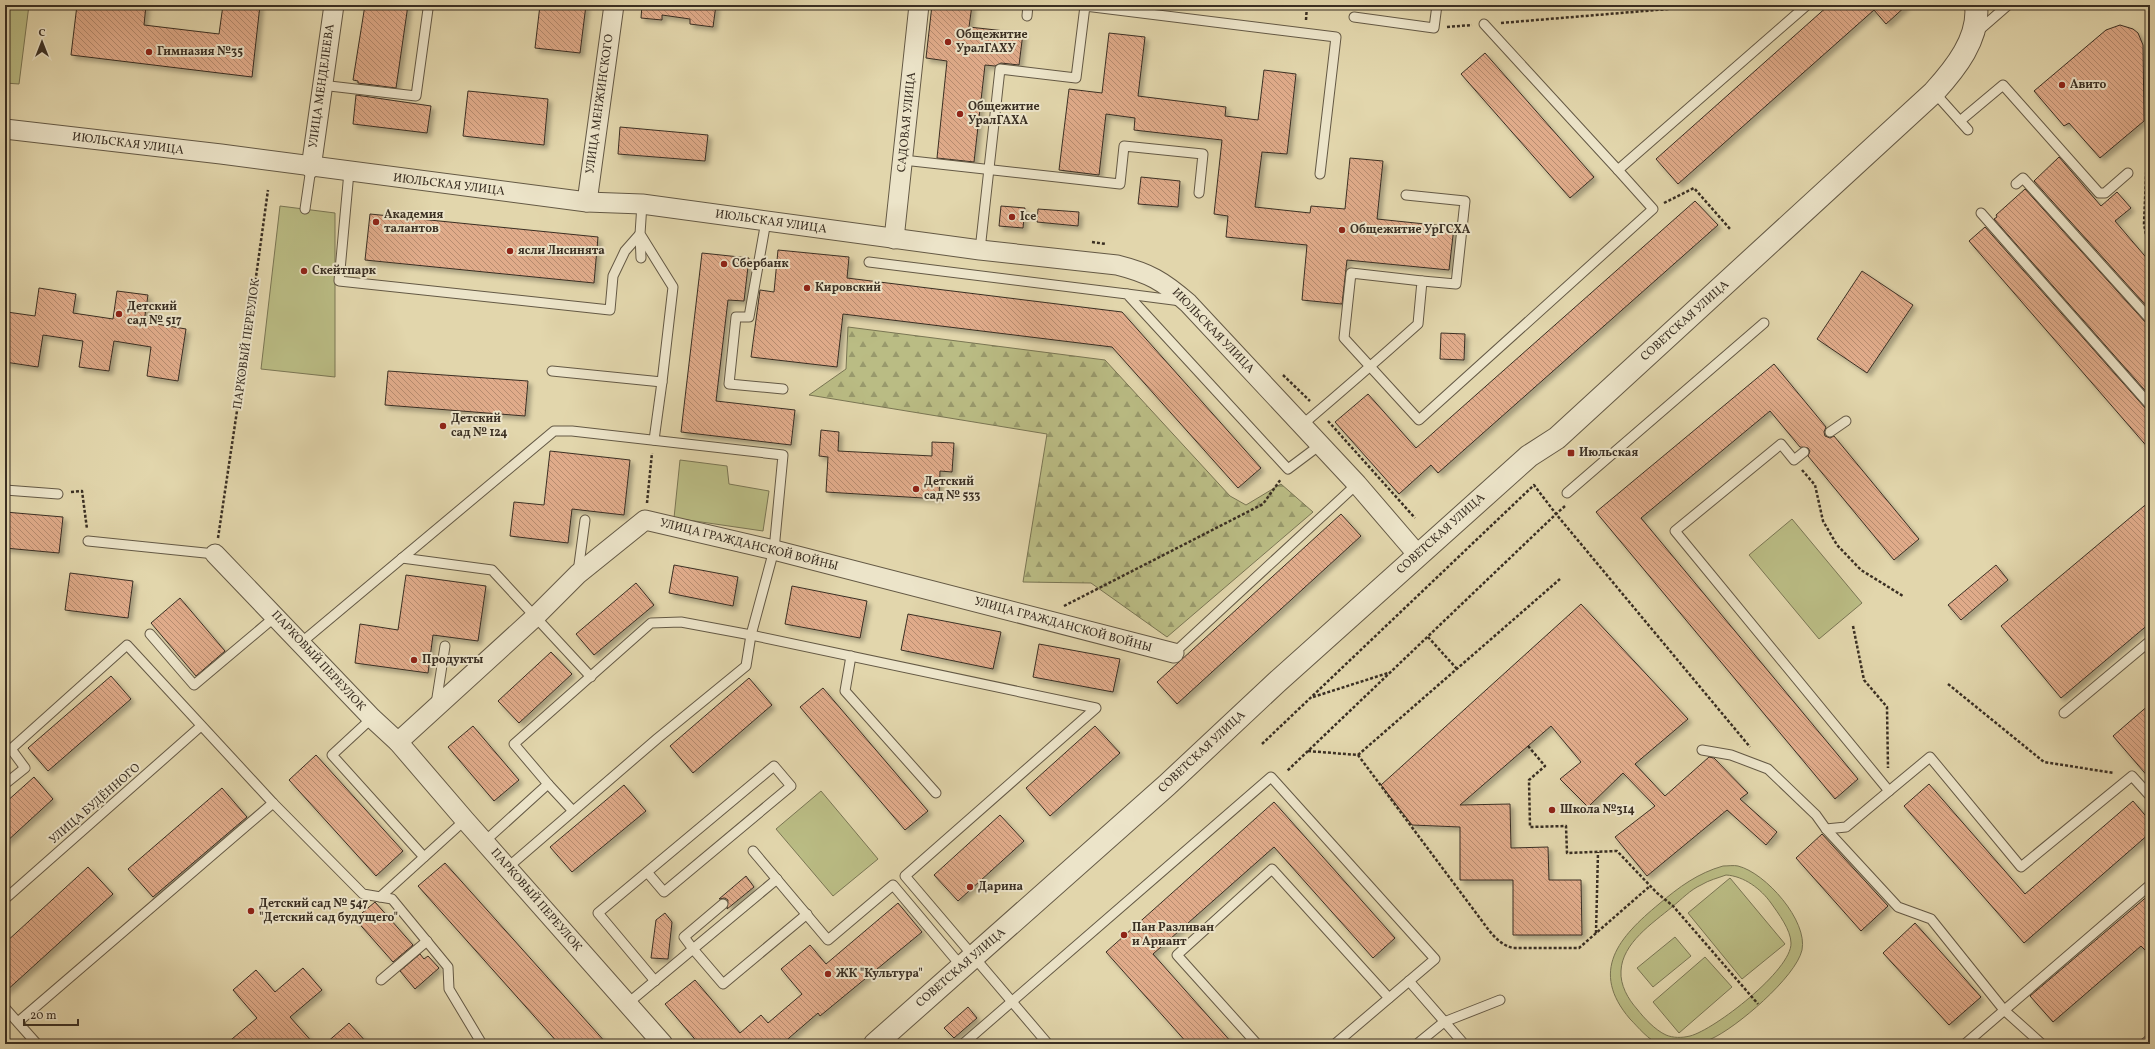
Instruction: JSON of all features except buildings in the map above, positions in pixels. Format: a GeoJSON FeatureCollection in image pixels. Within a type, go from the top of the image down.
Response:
{"type":"FeatureCollection","features":[{"type":"Feature","properties":{"kind":"street","name":"УЛИЦА МЕНДЕЛЕЕВА"},"geometry":{"type":"LineString","coordinates":[[311,168],[321,85],[334,5]]}},
{"type":"Feature","properties":{"kind":"street","name":"УЛИЦА МЕНЖИНСКОГО"},"geometry":{"type":"LineString","coordinates":[[587,202],[614,5]]}},
{"type":"Feature","properties":{"kind":"street","name":"САДОВАЯ УЛИЦА"},"geometry":{"type":"LineString","coordinates":[[894,239],[919,5]]}},
{"type":"Feature","properties":{"kind":"street","name":"СОВЕТСКАЯ УЛИЦА"},"geometry":{"type":"LineString","coordinates":[[875,1044],[1167,785],[1277,682],[1418,554],[1529,456],[1557,438],[1934,92],[1962,57],[1972,36],[1977,14],[1976,5]]}},
{"type":"Feature","properties":{"kind":"street","name":"ИЮЛЬСКАЯ УЛИЦА"},"geometry":{"type":"LineString","coordinates":[[5,129],[221,154],[311,168],[587,202],[642,204],[894,239],[1117,265],[1138,270],[1160,279],[1188,302],[1357,484],[1418,554]]}},
{"type":"Feature","properties":{"kind":"street","name":"УЛИЦА ГРАЖДАНСКОЙ ВОЙНЫ"},"geometry":{"type":"LineString","coordinates":[[398,742],[436,709],[535,617],[578,574],[645,520],[774,550],[1174,654]]}},
{"type":"Feature","properties":{"kind":"street","name":"ПАРКОВЫЙ ПЕРЕУЛОК"},"geometry":{"type":"LineString","coordinates":[[215,554],[302,642],[372,718],[398,742],[464,820],[664,1044]]}},
{"type":"Feature","properties":{"kind":"lane"},"geometry":{"type":"LineString","coordinates":[[1027,16],[1028,5]]}},
{"type":"Feature","properties":{"kind":"lane"},"geometry":{"type":"LineString","coordinates":[[1354,17],[1434,28],[1437,5]]}},
{"type":"Feature","properties":{"kind":"lane"},"geometry":{"type":"LineString","coordinates":[[1618,170],[1807,5]]}},
{"type":"Feature","properties":{"kind":"lane"},"geometry":{"type":"LineString","coordinates":[[1972,36],[2008,5]]}},
{"type":"Feature","properties":{"kind":"lane"},"geometry":{"type":"LineString","coordinates":[[980,250],[1000,69],[1076,78],[1085,6],[1336,37],[1320,174]]}},
{"type":"Feature","properties":{"kind":"lane"},"geometry":{"type":"LineString","coordinates":[[321,85],[416,96],[428,9]]}},
{"type":"Feature","properties":{"kind":"lane"},"geometry":{"type":"LineString","coordinates":[[1406,196],[1465,201],[1456,284],[1350,274],[1344,338],[1419,420],[1652,209],[1484,24]]}},
{"type":"Feature","properties":{"kind":"lane"},"geometry":{"type":"LineString","coordinates":[[1960,121],[2003,85],[2100,193],[2105,193],[2128,173]]}},
{"type":"Feature","properties":{"kind":"lane"},"geometry":{"type":"LineString","coordinates":[[1934,92],[1968,130]]}},
{"type":"Feature","properties":{"kind":"lane"},"geometry":{"type":"LineString","coordinates":[[903,160],[1120,184],[1124,146],[1203,154],[1199,193]]}},
{"type":"Feature","properties":{"kind":"lane"},"geometry":{"type":"LineString","coordinates":[[305,209],[311,168]]}},
{"type":"Feature","properties":{"kind":"lane"},"geometry":{"type":"LineString","coordinates":[[348,172],[339,281],[610,310],[613,276],[625,251],[640,234]]}},
{"type":"Feature","properties":{"kind":"lane"},"geometry":{"type":"LineString","coordinates":[[2016,184],[2023,178],[2150,319]]}},
{"type":"Feature","properties":{"kind":"lane"},"geometry":{"type":"LineString","coordinates":[[640,258],[642,204]]}},
{"type":"Feature","properties":{"kind":"lane"},"geometry":{"type":"LineString","coordinates":[[1981,213],[2150,405]]}},
{"type":"Feature","properties":{"kind":"lane"},"geometry":{"type":"LineString","coordinates":[[766,221],[749,317],[736,317],[729,384],[783,389]]}},
{"type":"Feature","properties":{"kind":"lane"},"geometry":{"type":"LineString","coordinates":[[640,234],[672,287],[654,440]]}},
{"type":"Feature","properties":{"kind":"lane"},"geometry":{"type":"LineString","coordinates":[[869,262],[1188,302]]}},
{"type":"Feature","properties":{"kind":"lane"},"geometry":{"type":"LineString","coordinates":[[1302,425],[1418,324],[1422,281]]}},
{"type":"Feature","properties":{"kind":"lane"},"geometry":{"type":"LineString","coordinates":[[1127,294],[1288,469],[1320,445]]}},
{"type":"Feature","properties":{"kind":"lane"},"geometry":{"type":"LineString","coordinates":[[1567,493],[1764,323]]}},
{"type":"Feature","properties":{"kind":"lane"},"geometry":{"type":"LineString","coordinates":[[552,371],[662,382]]}},
{"type":"Feature","properties":{"kind":"lane"},"geometry":{"type":"LineString","coordinates":[[1830,432],[1846,421]]}},
{"type":"Feature","properties":{"kind":"lane"},"geometry":{"type":"LineString","coordinates":[[302,642],[554,431],[572,431],[783,455],[774,550],[751,635],[746,666],[507,868]]}},
{"type":"Feature","properties":{"kind":"lane"},"geometry":{"type":"LineString","coordinates":[[1804,452],[1794,460],[1781,444],[1675,530],[1888,791]]}},
{"type":"Feature","properties":{"kind":"lane"},"geometry":{"type":"LineString","coordinates":[[1174,654],[1357,484]]}},
{"type":"Feature","properties":{"kind":"lane"},"geometry":{"type":"LineString","coordinates":[[5,490],[58,494]]}},
{"type":"Feature","properties":{"kind":"lane"},"geometry":{"type":"LineString","coordinates":[[578,574],[585,520]]}},
{"type":"Feature","properties":{"kind":"lane"},"geometry":{"type":"LineString","coordinates":[[88,541],[215,554]]}},
{"type":"Feature","properties":{"kind":"lane"},"geometry":{"type":"LineString","coordinates":[[402,558],[492,570],[591,677]]}},
{"type":"Feature","properties":{"kind":"lane"},"geometry":{"type":"LineString","coordinates":[[150,634],[194,685],[276,616]]}},
{"type":"Feature","properties":{"kind":"lane"},"geometry":{"type":"LineString","coordinates":[[573,811],[514,744],[651,623],[681,622],[751,635],[1096,708],[905,876],[968,962]]}},
{"type":"Feature","properties":{"kind":"lane"},"geometry":{"type":"LineString","coordinates":[[2064,713],[2150,640]]}},
{"type":"Feature","properties":{"kind":"lane"},"geometry":{"type":"LineString","coordinates":[[5,784],[25,768],[11,749],[127,645],[273,804],[363,894],[392,899],[448,967],[449,989],[482,1044]]}},
{"type":"Feature","properties":{"kind":"lane"},"geometry":{"type":"LineString","coordinates":[[436,709],[445,646]]}},
{"type":"Feature","properties":{"kind":"lane"},"geometry":{"type":"LineString","coordinates":[[852,656],[845,691],[936,793]]}},
{"type":"Feature","properties":{"kind":"lane"},"geometry":{"type":"LineString","coordinates":[[372,718],[332,755],[424,857]]}},
{"type":"Feature","properties":{"kind":"lane","name":"УЛИЦА БУДЁННОГО"},"geometry":{"type":"LineString","coordinates":[[5,899],[201,726]]}},
{"type":"Feature","properties":{"kind":"lane"},"geometry":{"type":"LineString","coordinates":[[1702,750],[1731,755],[1768,769],[1816,815],[1826,829],[1898,907],[1931,919],[2004,1010],[2042,1044]]}},
{"type":"Feature","properties":{"kind":"lane"},"geometry":{"type":"LineString","coordinates":[[1826,829],[1846,827],[1930,757],[2021,867],[2132,776],[2150,796]]}},
{"type":"Feature","properties":{"kind":"lane"},"geometry":{"type":"LineString","coordinates":[[647,872],[664,892],[791,786],[774,766],[647,872],[598,913],[655,981]]}},
{"type":"Feature","properties":{"kind":"lane"},"geometry":{"type":"LineString","coordinates":[[963,1044],[1271,777],[1436,959],[1335,1044]]}},
{"type":"Feature","properties":{"kind":"lane"},"geometry":{"type":"LineString","coordinates":[[484,842],[548,784]]}},
{"type":"Feature","properties":{"kind":"lane"},"geometry":{"type":"LineString","coordinates":[[18,1022],[273,804]]}},
{"type":"Feature","properties":{"kind":"lane"},"geometry":{"type":"LineString","coordinates":[[380,897],[464,820]]}},
{"type":"Feature","properties":{"kind":"lane"},"geometry":{"type":"LineString","coordinates":[[753,851],[828,940],[893,885],[968,962],[1012,1003],[1048,1044]]}},
{"type":"Feature","properties":{"kind":"lane"},"geometry":{"type":"LineString","coordinates":[[1257,1044],[1177,955],[1272,869],[1389,998]]}},
{"type":"Feature","properties":{"kind":"lane"},"geometry":{"type":"LineString","coordinates":[[627,1004],[777,879]]}},
{"type":"Feature","properties":{"kind":"lane"},"geometry":{"type":"LineString","coordinates":[[1965,1044],[2150,885]]}},
{"type":"Feature","properties":{"kind":"lane"},"geometry":{"type":"LineString","coordinates":[[723,904],[684,937],[723,984],[807,914]]}},
{"type":"Feature","properties":{"kind":"lane"},"geometry":{"type":"LineString","coordinates":[[381,980],[427,941]]}},
{"type":"Feature","properties":{"kind":"lane"},"geometry":{"type":"LineString","coordinates":[[1409,981],[1464,1044]]}},
{"type":"Feature","properties":{"kind":"lane"},"geometry":{"type":"LineString","coordinates":[[1417,1044],[1444,1022],[1500,1000]]}},
{"type":"Feature","properties":{"kind":"lane"},"geometry":{"type":"LineString","coordinates":[[5,1008],[38,1044]]}},
{"type":"Feature","properties":{"kind":"lane"},"geometry":{"type":"LineString","coordinates":[[2144,1044],[2150,1039]]}},
{"type":"Feature","properties":{"kind":"path"},"geometry":{"type":"LineString","coordinates":[[1434,28],[1716,5]]}},
{"type":"Feature","properties":{"kind":"path"},"geometry":{"type":"LineString","coordinates":[[2150,148],[2147,153],[2144,224],[2146,235],[2150,241]]}},
{"type":"Feature","properties":{"kind":"path"},"geometry":{"type":"LineString","coordinates":[[1652,209],[1694,188],[1730,229]]}},
{"type":"Feature","properties":{"kind":"path","name":"ПАРКОВЫЙ ПЕРЕУЛОК"},"geometry":{"type":"LineString","coordinates":[[215,554],[244,364],[268,190]]}},
{"type":"Feature","properties":{"kind":"path"},"geometry":{"type":"LineString","coordinates":[[645,520],[654,440]]}},
{"type":"Feature","properties":{"kind":"path"},"geometry":{"type":"LineString","coordinates":[[1794,460],[1815,485],[1823,521],[1837,545],[1861,570],[1903,596]]}},
{"type":"Feature","properties":{"kind":"path"},"geometry":{"type":"LineString","coordinates":[[1039,618],[1263,504],[1288,469]]}},
{"type":"Feature","properties":{"kind":"path"},"geometry":{"type":"LineString","coordinates":[[1262,744],[1534,485],[1556,514],[1768,769]]}},
{"type":"Feature","properties":{"kind":"path"},"geometry":{"type":"LineString","coordinates":[[58,494],[82,491],[88,541]]}},
{"type":"Feature","properties":{"kind":"path"},"geometry":{"type":"LineString","coordinates":[[1287,771],[1556,514]]}},
{"type":"Feature","properties":{"kind":"path"},"geometry":{"type":"LineString","coordinates":[[1308,751],[1358,755],[1560,579]]}},
{"type":"Feature","properties":{"kind":"path"},"geometry":{"type":"LineString","coordinates":[[1853,626],[1864,680],[1887,707],[1888,791]]}},
{"type":"Feature","properties":{"kind":"path"},"geometry":{"type":"LineString","coordinates":[[1428,637],[1457,669]]}},
{"type":"Feature","properties":{"kind":"path"},"geometry":{"type":"LineString","coordinates":[[1310,698],[1390,672]]}},
{"type":"Feature","properties":{"kind":"path"},"geometry":{"type":"LineString","coordinates":[[1948,684],[2044,762],[2132,776]]}},
{"type":"Feature","properties":{"kind":"path"},"geometry":{"type":"LineString","coordinates":[[1528,746],[1545,766],[1529,780],[1530,827],[1566,826],[1567,853],[1617,852],[1650,886],[1673,906],[1758,1004]]}},
{"type":"Feature","properties":{"kind":"path"},"geometry":{"type":"LineString","coordinates":[[1358,755],[1499,943],[1513,948],[1579,948],[1650,886]]}},
{"type":"Feature","properties":{"kind":"path"},"geometry":{"type":"LineString","coordinates":[[1596,933],[1598,852]]}},
{"type":"Feature","properties":{"kind":"green space"},"geometry":{"type":"Polygon","coordinates":[[[5,5],[29,5],[19,84],[5,83],[5,5]]]}},
{"type":"Feature","properties":{"kind":"green space","name":"Скейтпарк"},"geometry":{"type":"Polygon","coordinates":[[[280,206],[335,213],[335,377],[261,369],[280,206]]]}},
{"type":"Feature","properties":{"kind":"green space"},"geometry":{"type":"Polygon","coordinates":[[[848,327],[1105,360],[1230,496],[1246,505],[1281,484],[1313,512],[1167,637],[1091,583],[1023,582],[1047,434],[809,395],[846,369],[848,327]]]}},
{"type":"Feature","properties":{"kind":"green space"},"geometry":{"type":"Polygon","coordinates":[[[680,460],[727,466],[729,484],[769,491],[763,531],[674,518],[680,460]]]}},
{"type":"Feature","properties":{"kind":"green space"},"geometry":{"type":"Polygon","coordinates":[[[1792,519],[1862,603],[1819,639],[1749,555],[1792,519]]]}},
{"type":"Feature","properties":{"kind":"green space"},"geometry":{"type":"Polygon","coordinates":[[[821,791],[878,859],[833,896],[776,829],[821,791]]]}},
{"type":"Feature","properties":{"kind":"green space"},"geometry":{"type":"Polygon","coordinates":[[[1723,866],[1738,866],[1749,870],[1772,888],[1792,913],[1802,938],[1802,950],[1789,974],[1777,987],[1749,1013],[1722,1033],[1707,1041],[1699,1043],[1660,1044],[1652,1040],[1640,1030],[1618,1002],[1612,985],[1611,970],[1614,956],[1621,942],[1645,916],[1681,886],[1705,872],[1723,866]],[[1726,875],[1710,880],[1697,887],[1640,934],[1627,951],[1621,971],[1623,987],[1634,1005],[1646,1020],[1666,1035],[1672,1037],[1690,1036],[1716,1023],[1733,1011],[1766,983],[1788,955],[1791,943],[1789,933],[1787,927],[1774,907],[1752,884],[1733,876],[1726,875]]]}},
{"type":"Feature","properties":{"kind":"green space"},"geometry":{"type":"Polygon","coordinates":[[[1730,878],[1785,944],[1742,979],[1688,913],[1730,878]]]}},
{"type":"Feature","properties":{"kind":"green space"},"geometry":{"type":"Polygon","coordinates":[[[1675,937],[1691,956],[1653,987],[1637,968],[1675,937]]]}},
{"type":"Feature","properties":{"kind":"green space"},"geometry":{"type":"Polygon","coordinates":[[[1705,957],[1732,987],[1679,1033],[1653,1002],[1705,957]]]}},
{"type":"Feature","properties":{"kind":"place","name":"Общежитие УралГАХУ"},"geometry":{"type":"Point","coordinates":[948,42]}},
{"type":"Feature","properties":{"kind":"place","name":"Гимназия №35"},"geometry":{"type":"Point","coordinates":[149,52]}},
{"type":"Feature","properties":{"kind":"place","name":"Авито"},"geometry":{"type":"Point","coordinates":[2062,85]}},
{"type":"Feature","properties":{"kind":"place","name":"Общежитие УралГАХА"},"geometry":{"type":"Point","coordinates":[960,114]}},
{"type":"Feature","properties":{"kind":"place","name":"Ice"},"geometry":{"type":"Point","coordinates":[1012,217]}},
{"type":"Feature","properties":{"kind":"place","name":"Академия талантов"},"geometry":{"type":"Point","coordinates":[376,222]}},
{"type":"Feature","properties":{"kind":"place","name":"Общежитие УрГСХА"},"geometry":{"type":"Point","coordinates":[1342,230]}},
{"type":"Feature","properties":{"kind":"place","name":"ясли Лисинята"},"geometry":{"type":"Point","coordinates":[510,251]}},
{"type":"Feature","properties":{"kind":"place","name":"Сбербанк"},"geometry":{"type":"Point","coordinates":[724,264]}},
{"type":"Feature","properties":{"kind":"place","name":"Скейтпарк"},"geometry":{"type":"Point","coordinates":[304,271]}},
{"type":"Feature","properties":{"kind":"place","name":"Кировский"},"geometry":{"type":"Point","coordinates":[807,288]}},
{"type":"Feature","properties":{"kind":"place","name":"Детский сад № 517"},"geometry":{"type":"Point","coordinates":[119,314]}},
{"type":"Feature","properties":{"kind":"place","name":"Детский сад № 124"},"geometry":{"type":"Point","coordinates":[443,426]}},
{"type":"Feature","properties":{"kind":"place","name":"Июльская"},"geometry":{"type":"Point","coordinates":[1571,453]}},
{"type":"Feature","properties":{"kind":"place","name":"Детский сад № 533"},"geometry":{"type":"Point","coordinates":[916,489]}},
{"type":"Feature","properties":{"kind":"place","name":"Продукты"},"geometry":{"type":"Point","coordinates":[414,660]}},
{"type":"Feature","properties":{"kind":"place","name":"Школа №314"},"geometry":{"type":"Point","coordinates":[1552,810]}},
{"type":"Feature","properties":{"kind":"place","name":"Дарина"},"geometry":{"type":"Point","coordinates":[970,887]}},
{"type":"Feature","properties":{"kind":"place","name":"Детский сад № 547 \"Детский сад будущего\""},"geometry":{"type":"Point","coordinates":[251,911]}},
{"type":"Feature","properties":{"kind":"place","name":"Пан Разливан и Ариант"},"geometry":{"type":"Point","coordinates":[1124,935]}},
{"type":"Feature","properties":{"kind":"place","name":"ЖК \"Культура\""},"geometry":{"type":"Point","coordinates":[828,974]}}]}
